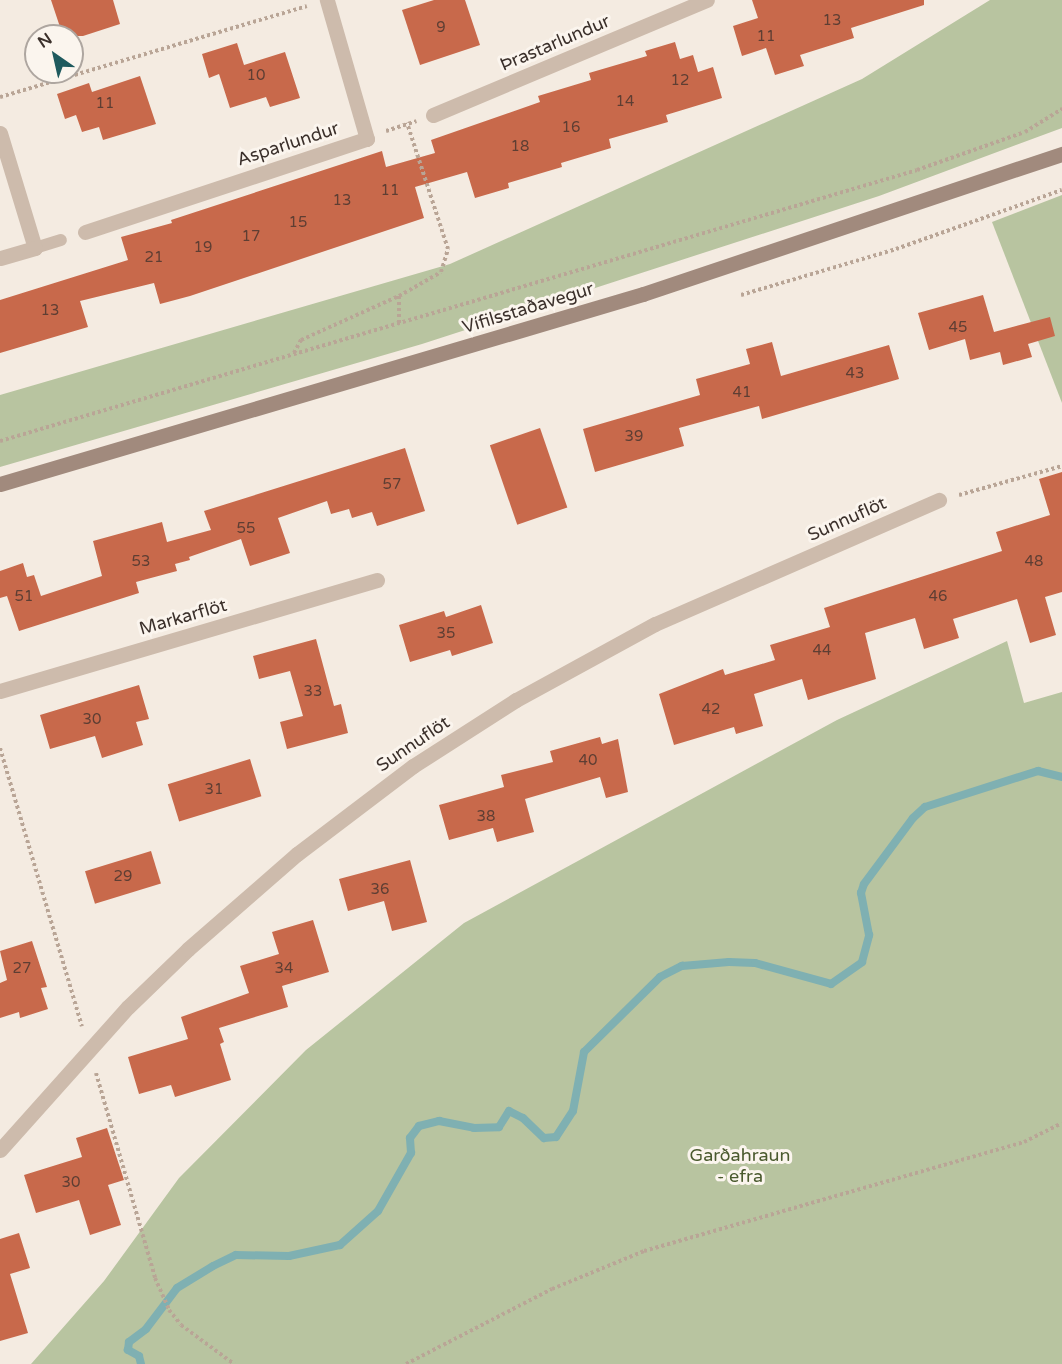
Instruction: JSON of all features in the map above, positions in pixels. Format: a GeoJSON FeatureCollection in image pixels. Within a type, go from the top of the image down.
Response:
{"type":"FeatureCollection","features":[{"type":"Feature","properties":{"kind":"main road","name":"Vífilsstaðavegur"},"geometry":{"type":"LineString","coordinates":[[0,483],[643,294],[1062,154]]}},
{"type":"Feature","properties":{"kind":"street","name":"Þrastarlundur"},"geometry":{"type":"LineString","coordinates":[[434,115],[691,4],[707,0]]}},
{"type":"Feature","properties":{"kind":"street","name":"Asparlundur"},"geometry":{"type":"LineString","coordinates":[[85,232],[367,139],[321,2]]}},
{"type":"Feature","properties":{"kind":"street"},"geometry":{"type":"LineString","coordinates":[[0,133],[35,248],[0,258]]}},
{"type":"Feature","properties":{"kind":"street","name":"Sunnuflöt"},"geometry":{"type":"LineString","coordinates":[[0,1150],[89,1050],[188,950],[297,854],[413,766],[516,700],[655,624],[939,500]]}},
{"type":"Feature","properties":{"kind":"street","name":"Markarflöt"},"geometry":{"type":"LineString","coordinates":[[0,691],[377,580]]}},
{"type":"Feature","properties":{"kind":"lane"},"geometry":{"type":"LineString","coordinates":[[35,248],[60,240]]}},
{"type":"Feature","properties":{"kind":"path"},"geometry":{"type":"LineString","coordinates":[[0,97],[321,2]]}},
{"type":"Feature","properties":{"kind":"path"},"geometry":{"type":"LineString","coordinates":[[0,441],[294,353],[399,325],[917,170],[1025,132],[1062,109]]}},
{"type":"Feature","properties":{"kind":"path"},"geometry":{"type":"LineString","coordinates":[[367,139],[434,115]]}},
{"type":"Feature","properties":{"kind":"path"},"geometry":{"type":"LineString","coordinates":[[294,353],[301,339],[399,296],[441,272],[448,249],[407,123]]}},
{"type":"Feature","properties":{"kind":"path"},"geometry":{"type":"LineString","coordinates":[[741,296],[896,249],[1062,190]]}},
{"type":"Feature","properties":{"kind":"path"},"geometry":{"type":"LineString","coordinates":[[399,296],[399,325]]}},
{"type":"Feature","properties":{"kind":"path"},"geometry":{"type":"LineString","coordinates":[[939,500],[1062,466]]}},
{"type":"Feature","properties":{"kind":"path"},"geometry":{"type":"LineString","coordinates":[[0,748],[1,758],[155,1278],[169,1310],[181,1325],[234,1364]]}},
{"type":"Feature","properties":{"kind":"path"},"geometry":{"type":"LineString","coordinates":[[406,1364],[552,1289],[644,1251],[1024,1142],[1062,1123]]}},
{"type":"Feature","properties":{"kind":"green space"},"geometry":{"type":"Polygon","coordinates":[[[990,0],[1062,0],[1062,128],[879,196],[422,344],[0,467],[0,395],[450,264],[862,79],[990,0]]]}},
{"type":"Feature","properties":{"kind":"green space"},"geometry":{"type":"Polygon","coordinates":[[[1062,195],[1062,403],[992,222],[1062,195]]]}},
{"type":"Feature","properties":{"kind":"green space","name":"Garðahraun - efra"},"geometry":{"type":"Polygon","coordinates":[[[1007,641],[1024,703],[1062,692],[1062,1364],[31,1364],[104,1281],[179,1178],[306,1050],[464,923],[837,720],[1007,641]]]}},
{"type":"Feature","properties":{"kind":"building"},"geometry":{"type":"Polygon","coordinates":[[[51,0],[113,0],[120,24],[84,36],[84,24],[59,24],[51,0]]]}},
{"type":"Feature","properties":{"kind":"building"},"geometry":{"type":"Polygon","coordinates":[[[434,0],[465,0],[480,45],[420,65],[402,10],[434,0]]]}},
{"type":"Feature","properties":{"kind":"building"},"geometry":{"type":"Polygon","coordinates":[[[752,0],[924,0],[924,5],[851,28],[854,38],[800,55],[804,66],[775,75],[766,48],[742,56],[733,26],[758,18],[752,0]]]}},
{"type":"Feature","properties":{"kind":"building"},"geometry":{"type":"Polygon","coordinates":[[[675,42],[680,59],[693,55],[698,72],[713,67],[722,98],[666,115],[668,122],[609,139],[611,148],[561,163],[562,167],[508,183],[509,188],[475,198],[467,172],[415,187],[424,218],[190,296],[160,304],[154,283],[80,301],[88,327],[0,353],[0,300],[128,260],[121,237],[172,223],[171,220],[382,151],[386,167],[435,153],[431,140],[540,102],[538,96],[591,80],[589,73],[647,56],[645,51],[675,42]]]}},
{"type":"Feature","properties":{"kind":"building"},"geometry":{"type":"Polygon","coordinates":[[[237,43],[244,65],[285,52],[300,98],[270,107],[266,97],[230,108],[219,74],[209,78],[202,54],[237,43]]]}},
{"type":"Feature","properties":{"kind":"building"},"geometry":{"type":"Polygon","coordinates":[[[140,76],[156,124],[103,140],[99,127],[82,132],[76,115],[65,119],[57,94],[89,83],[92,92],[140,76]]]}},
{"type":"Feature","properties":{"kind":"building"},"geometry":{"type":"Polygon","coordinates":[[[983,295],[994,332],[1050,317],[1055,336],[1028,344],[1032,357],[1003,365],[1000,352],[970,360],[965,339],[929,350],[918,313],[983,295]]]}},
{"type":"Feature","properties":{"kind":"building"},"geometry":{"type":"Polygon","coordinates":[[[772,342],[781,376],[889,345],[899,379],[762,419],[759,406],[679,428],[684,446],[595,472],[583,429],[700,395],[696,379],[750,364],[746,349],[772,342]]]}},
{"type":"Feature","properties":{"kind":"building"},"geometry":{"type":"Polygon","coordinates":[[[540,428],[567,507],[517,525],[490,445],[540,428]]]}},
{"type":"Feature","properties":{"kind":"building"},"geometry":{"type":"Polygon","coordinates":[[[405,448],[425,511],[377,526],[372,512],[352,518],[349,509],[331,514],[327,501],[278,518],[290,553],[250,566],[241,539],[175,564],[177,571],[136,582],[139,593],[19,631],[7,596],[0,598],[0,571],[23,563],[27,577],[34,575],[41,596],[102,576],[93,541],[162,522],[167,542],[211,530],[204,511],[405,448]]]}},
{"type":"Feature","properties":{"kind":"building"},"geometry":{"type":"Polygon","coordinates":[[[1062,472],[1062,592],[1045,597],[1056,635],[1030,643],[1017,599],[953,619],[959,638],[924,649],[915,618],[865,633],[876,679],[808,700],[802,679],[754,694],[763,726],[736,734],[734,727],[674,745],[659,694],[723,669],[725,675],[775,660],[770,645],[830,627],[824,608],[1002,551],[996,532],[1050,515],[1039,479],[1062,472]]]}},
{"type":"Feature","properties":{"kind":"building"},"geometry":{"type":"Polygon","coordinates":[[[481,605],[493,643],[452,656],[450,650],[410,662],[399,625],[444,611],[446,617],[481,605]]]}},
{"type":"Feature","properties":{"kind":"building"},"geometry":{"type":"Polygon","coordinates":[[[316,639],[334,706],[341,704],[348,733],[287,749],[280,722],[303,716],[290,671],[259,679],[253,656],[316,639]]]}},
{"type":"Feature","properties":{"kind":"building"},"geometry":{"type":"Polygon","coordinates":[[[139,685],[149,719],[136,722],[143,745],[102,758],[95,736],[50,749],[40,715],[139,685]]]}},
{"type":"Feature","properties":{"kind":"building"},"geometry":{"type":"Polygon","coordinates":[[[600,737],[602,744],[618,739],[628,792],[606,798],[600,777],[525,799],[534,832],[497,842],[493,828],[449,840],[439,805],[504,787],[501,775],[553,762],[550,751],[600,737]]]}},
{"type":"Feature","properties":{"kind":"building"},"geometry":{"type":"Polygon","coordinates":[[[250,759],[261,796],[179,821],[168,784],[250,759]]]}},
{"type":"Feature","properties":{"kind":"building"},"geometry":{"type":"Polygon","coordinates":[[[151,851],[161,884],[95,904],[85,871],[151,851]]]}},
{"type":"Feature","properties":{"kind":"building"},"geometry":{"type":"Polygon","coordinates":[[[410,860],[427,922],[392,931],[384,901],[348,911],[339,879],[410,860]]]}},
{"type":"Feature","properties":{"kind":"building"},"geometry":{"type":"Polygon","coordinates":[[[313,920],[329,972],[282,986],[288,1007],[219,1028],[224,1042],[220,1044],[231,1080],[175,1097],[171,1085],[139,1094],[128,1057],[188,1039],[181,1017],[249,993],[240,966],[279,954],[272,932],[313,920]]]}},
{"type":"Feature","properties":{"kind":"building"},"geometry":{"type":"Polygon","coordinates":[[[32,941],[47,987],[41,988],[48,1009],[20,1018],[19,1012],[0,1018],[0,983],[7,980],[0,951],[32,941]]]}},
{"type":"Feature","properties":{"kind":"building"},"geometry":{"type":"Polygon","coordinates":[[[107,1128],[124,1180],[108,1185],[121,1225],[90,1235],[79,1200],[36,1213],[24,1175],[82,1157],[76,1138],[107,1128]]]}},
{"type":"Feature","properties":{"kind":"building"},"geometry":{"type":"Polygon","coordinates":[[[19,1233],[30,1268],[10,1274],[28,1333],[0,1341],[0,1239],[19,1233]]]}},
{"type":"Feature","properties":{"kind":"waterway"},"geometry":{"type":"LineString","coordinates":[[141,1364],[139,1356],[128,1350],[129,1342],[146,1329],[177,1288],[213,1266],[236,1255],[289,1256],[340,1245],[378,1211],[411,1153],[410,1138],[419,1126],[439,1121],[474,1128],[499,1127],[509,1111],[523,1118],[544,1138],[556,1137],[573,1111],[584,1052],[660,977],[682,966],[729,962],[755,963],[831,984],[862,962],[869,935],[861,893],[864,884],[913,818],[925,807],[1038,771],[1062,777]]}}]}
